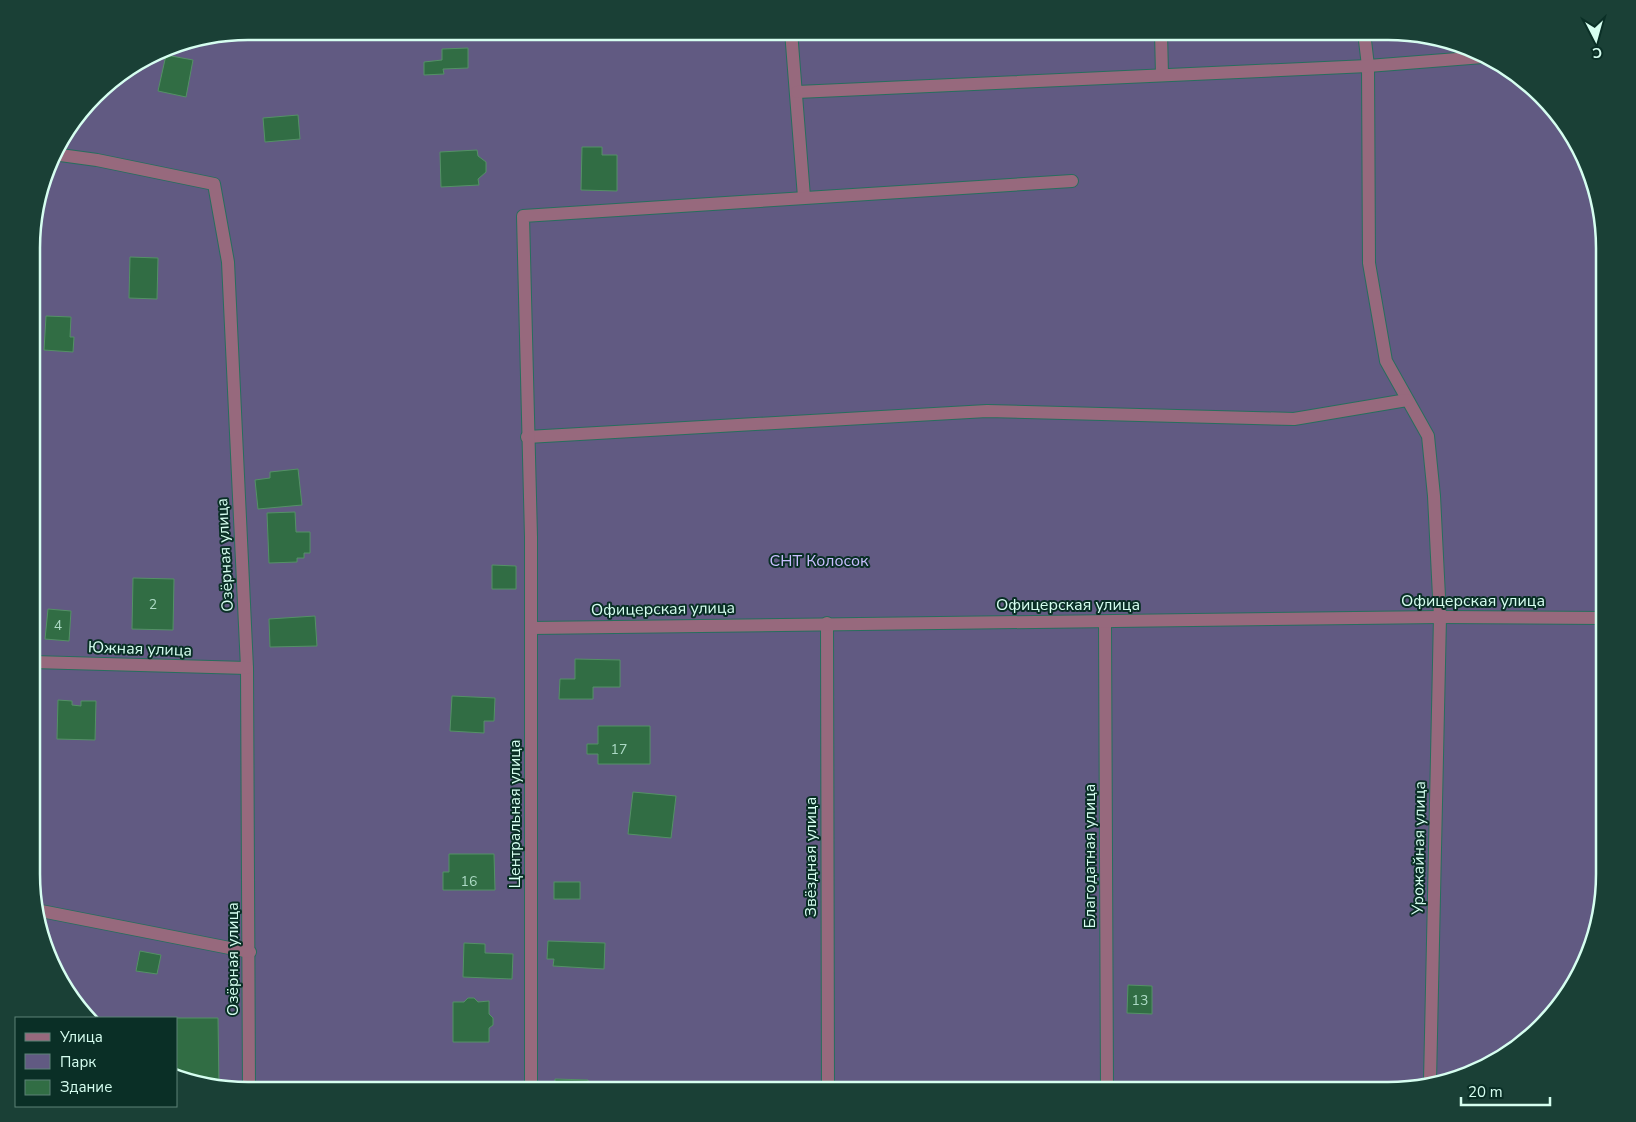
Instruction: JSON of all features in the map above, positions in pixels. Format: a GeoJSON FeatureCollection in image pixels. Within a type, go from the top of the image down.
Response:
{"type":"FeatureCollection","features":[{"type":"Feature","properties":{"kind":"street"},"geometry":{"type":"LineString","coordinates":[[792,40],[804,197],[1072,181]]}},
{"type":"Feature","properties":{"kind":"street"},"geometry":{"type":"LineString","coordinates":[[1161,40],[1162,75]]}},
{"type":"Feature","properties":{"kind":"street","name":"Урожайная улица"},"geometry":{"type":"LineString","coordinates":[[1365,40],[1368,66],[1370,263],[1386,361],[1406,400],[1428,436],[1434,496],[1440,616],[1430,1078]]}},
{"type":"Feature","properties":{"kind":"street"},"geometry":{"type":"LineString","coordinates":[[797,92],[1368,66],[1472,58]]}},
{"type":"Feature","properties":{"kind":"street","name":"Озёрная улица"},"geometry":{"type":"LineString","coordinates":[[61,155],[97,160],[214,184],[228,262],[247,668],[250,952],[249,1082]]}},
{"type":"Feature","properties":{"kind":"street","name":"Центральная улица"},"geometry":{"type":"LineString","coordinates":[[531,1082],[531,537],[526,437],[522,216],[804,197]]}},
{"type":"Feature","properties":{"kind":"street"},"geometry":{"type":"LineString","coordinates":[[526,437],[987,411],[1294,419],[1406,400]]}},
{"type":"Feature","properties":{"kind":"street","name":"Офицерская улица"},"geometry":{"type":"LineString","coordinates":[[531,628],[827,623],[1105,622],[1440,616],[1596,618]]}},
{"type":"Feature","properties":{"kind":"street","name":"Благодатная улица"},"geometry":{"type":"LineString","coordinates":[[1105,622],[1107,1082]]}},
{"type":"Feature","properties":{"kind":"street","name":"Звёздная улица"},"geometry":{"type":"LineString","coordinates":[[827,623],[828,1082]]}},
{"type":"Feature","properties":{"kind":"street","name":"Южная улица"},"geometry":{"type":"LineString","coordinates":[[40,662],[247,668]]}},
{"type":"Feature","properties":{"kind":"street"},"geometry":{"type":"LineString","coordinates":[[44,911],[250,952]]}},
{"type":"Feature","properties":{"kind":"green space","name":"СНТ Колосок"},"geometry":{"type":"Polygon","coordinates":[[[235,40],[1401,40],[1455,51],[1480,61],[1503,75],[1525,92],[1544,111],[1561,133],[1575,156],[1589,194],[1596,235],[1596,887],[1585,941],[1575,966],[1561,989],[1544,1011],[1525,1030],[1503,1047],[1480,1061],[1442,1075],[1401,1082],[235,1082],[194,1075],[178,1070],[178,1017],[97,1017],[75,989],[61,966],[47,928],[40,887],[40,235],[47,194],[61,156],[83,122],[101,101],[133,75],[156,61],[194,47],[235,40]]]}},
{"type":"Feature","properties":{"kind":"building"},"geometry":{"type":"Polygon","coordinates":[[[468,48],[468,68],[443,69],[444,74],[424,75],[424,62],[442,60],[442,49],[468,48]]]}},
{"type":"Feature","properties":{"kind":"building"},"geometry":{"type":"Polygon","coordinates":[[[170,56],[193,60],[186,97],[158,91],[165,57],[170,56]]]}},
{"type":"Feature","properties":{"kind":"building"},"geometry":{"type":"Polygon","coordinates":[[[298,115],[300,139],[265,142],[263,118],[298,115]]]}},
{"type":"Feature","properties":{"kind":"building"},"geometry":{"type":"Polygon","coordinates":[[[582,147],[602,147],[602,155],[617,155],[617,191],[581,190],[582,147]]]}},
{"type":"Feature","properties":{"kind":"building"},"geometry":{"type":"Polygon","coordinates":[[[477,150],[478,156],[486,162],[486,172],[478,179],[479,185],[441,187],[440,152],[477,150]]]}},
{"type":"Feature","properties":{"kind":"building"},"geometry":{"type":"Polygon","coordinates":[[[130,257],[158,258],[157,299],[129,298],[130,257]]]}},
{"type":"Feature","properties":{"kind":"building"},"geometry":{"type":"Polygon","coordinates":[[[46,316],[71,317],[70,337],[74,337],[73,352],[44,350],[46,316]]]}},
{"type":"Feature","properties":{"kind":"building"},"geometry":{"type":"Polygon","coordinates":[[[298,469],[302,505],[258,509],[255,480],[270,478],[270,472],[298,469]]]}},
{"type":"Feature","properties":{"kind":"building"},"geometry":{"type":"Polygon","coordinates":[[[295,512],[296,532],[310,532],[310,553],[304,553],[304,558],[297,558],[297,562],[269,563],[267,513],[295,512]]]}},
{"type":"Feature","properties":{"kind":"building"},"geometry":{"type":"Polygon","coordinates":[[[492,565],[516,566],[516,589],[492,589],[492,565]]]}},
{"type":"Feature","properties":{"kind":"building"},"geometry":{"type":"Polygon","coordinates":[[[133,578],[174,579],[173,630],[132,629],[133,578]]]}},
{"type":"Feature","properties":{"kind":"building"},"geometry":{"type":"Polygon","coordinates":[[[48,609],[71,611],[69,641],[45,639],[48,609]]]}},
{"type":"Feature","properties":{"kind":"building"},"geometry":{"type":"Polygon","coordinates":[[[315,616],[317,646],[270,647],[269,619],[315,616]]]}},
{"type":"Feature","properties":{"kind":"building"},"geometry":{"type":"Polygon","coordinates":[[[575,659],[620,660],[620,687],[593,687],[593,699],[559,699],[560,679],[575,679],[575,659]]]}},
{"type":"Feature","properties":{"kind":"building"},"geometry":{"type":"Polygon","coordinates":[[[452,696],[495,698],[494,721],[484,721],[484,733],[450,731],[452,696]]]}},
{"type":"Feature","properties":{"kind":"building"},"geometry":{"type":"Polygon","coordinates":[[[58,700],[72,701],[72,705],[81,706],[81,701],[96,701],[95,740],[57,739],[58,700]]]}},
{"type":"Feature","properties":{"kind":"building"},"geometry":{"type":"Polygon","coordinates":[[[598,726],[650,726],[650,764],[598,764],[598,754],[587,754],[587,744],[598,744],[598,726]]]}},
{"type":"Feature","properties":{"kind":"building"},"geometry":{"type":"Polygon","coordinates":[[[633,792],[676,796],[671,838],[628,834],[633,792]]]}},
{"type":"Feature","properties":{"kind":"building"},"geometry":{"type":"Polygon","coordinates":[[[449,854],[494,854],[495,890],[443,890],[443,872],[449,872],[449,854]]]}},
{"type":"Feature","properties":{"kind":"building"},"geometry":{"type":"Polygon","coordinates":[[[554,882],[580,882],[580,899],[554,899],[554,882]]]}},
{"type":"Feature","properties":{"kind":"building"},"geometry":{"type":"Polygon","coordinates":[[[548,941],[605,943],[604,969],[553,966],[554,959],[547,959],[548,941]]]}},
{"type":"Feature","properties":{"kind":"building"},"geometry":{"type":"Polygon","coordinates":[[[464,943],[485,944],[485,953],[513,954],[512,979],[463,977],[464,943]]]}},
{"type":"Feature","properties":{"kind":"building"},"geometry":{"type":"Polygon","coordinates":[[[140,951],[161,955],[157,974],[136,971],[140,951]]]}},
{"type":"Feature","properties":{"kind":"building"},"geometry":{"type":"Polygon","coordinates":[[[1128,985],[1152,986],[1152,1014],[1127,1013],[1128,985]]]}},
{"type":"Feature","properties":{"kind":"building"},"geometry":{"type":"Polygon","coordinates":[[[468,998],[474,998],[478,1002],[489,1001],[489,1014],[493,1018],[493,1025],[489,1028],[489,1042],[453,1042],[453,1002],[464,1002],[468,998]]]}},
{"type":"Feature","properties":{"kind":"building"},"geometry":{"type":"Polygon","coordinates":[[[178,1018],[218,1018],[219,1080],[178,1070],[178,1018]]]}},
{"type":"Feature","properties":{"kind":"building"},"geometry":{"type":"Polygon","coordinates":[[[555,1079],[588,1080],[588,1082],[555,1082],[555,1079]]]}}]}
